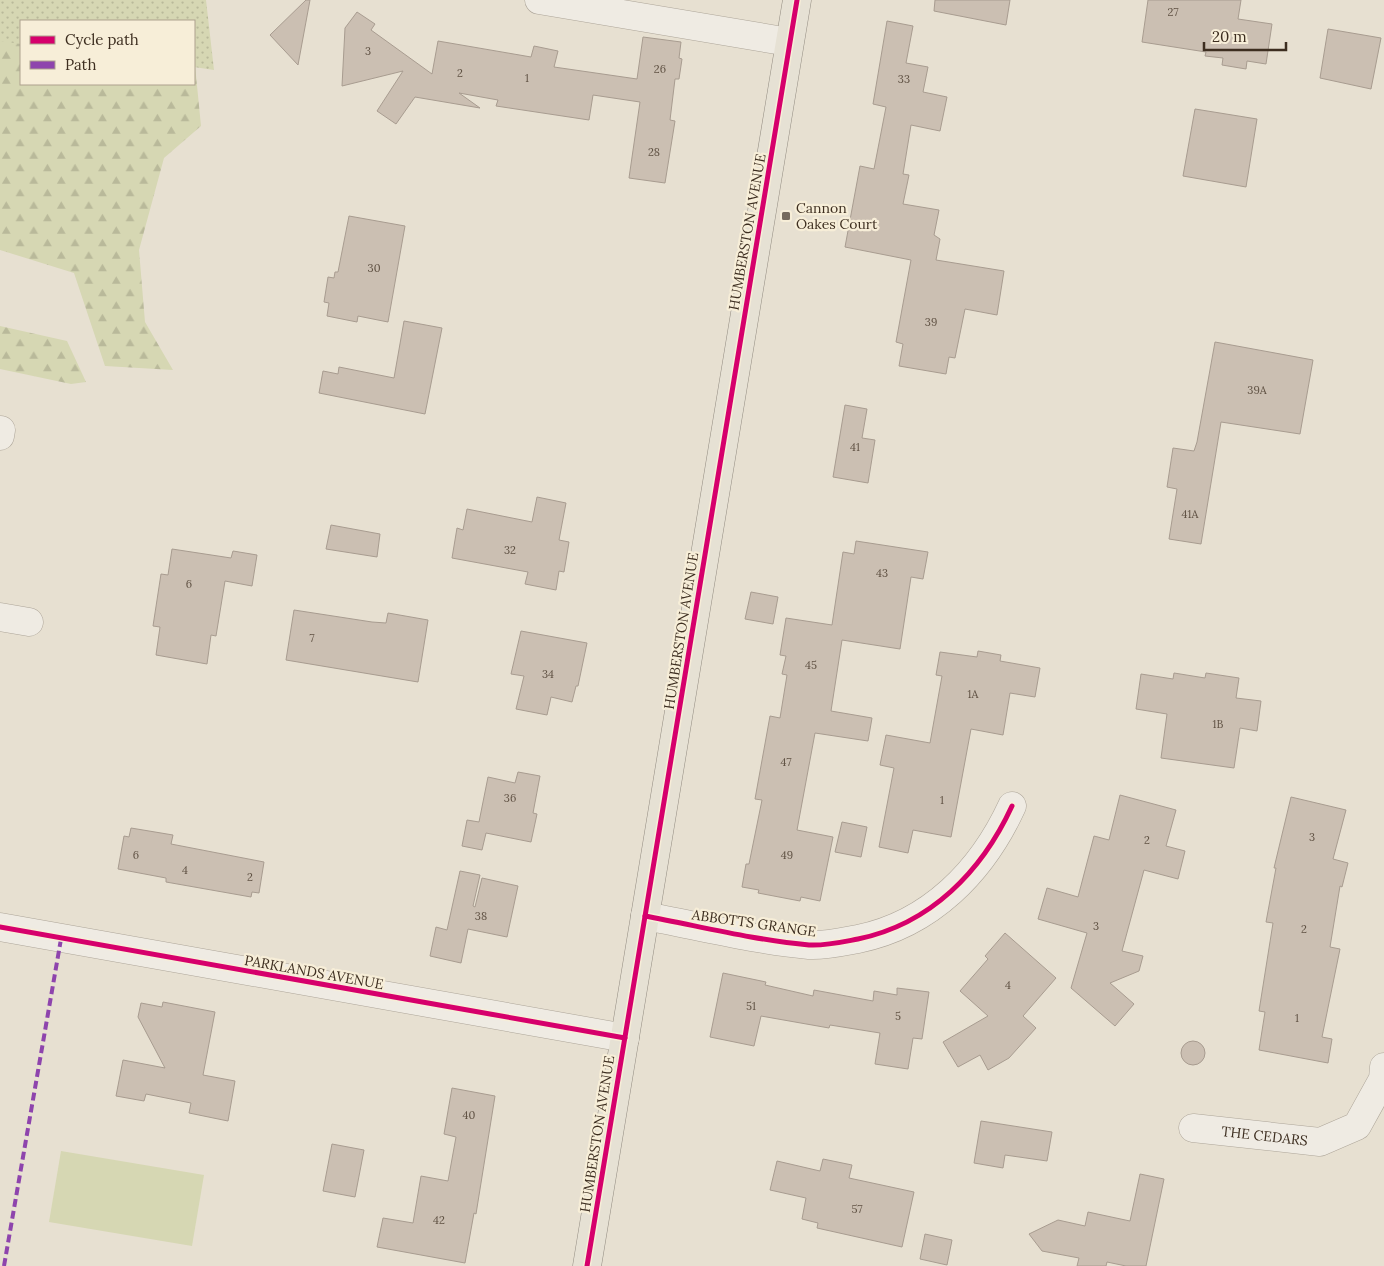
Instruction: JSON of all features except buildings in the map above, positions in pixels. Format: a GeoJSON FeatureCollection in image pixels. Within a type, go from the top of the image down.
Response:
{"type":"FeatureCollection","features":[{"type":"Feature","properties":{"kind":"main road","name":"HUMBERSTON AVENUE"},"geometry":{"type":"LineString","coordinates":[[587,1266],[797,0]]}},
{"type":"Feature","properties":{"kind":"street"},"geometry":{"type":"LineString","coordinates":[[538,0],[789,42]]}},
{"type":"Feature","properties":{"kind":"street"},"geometry":{"type":"LineString","coordinates":[[0,617],[29,622]]}},
{"type":"Feature","properties":{"kind":"street","name":"ABBOTTS GRANGE"},"geometry":{"type":"LineString","coordinates":[[645,916],[811,945],[840,943],[868,937],[895,928],[921,914],[959,885],[984,856],[1000,832],[1012,806]]}},
{"type":"Feature","properties":{"kind":"street","name":"PARKLANDS AVENUE"},"geometry":{"type":"LineString","coordinates":[[0,927],[625,1038]]}},
{"type":"Feature","properties":{"kind":"street","name":"THE CEDARS"},"geometry":{"type":"LineString","coordinates":[[1193,1128],[1320,1142],[1357,1126],[1383,1079],[1384,1067]]}},
{"type":"Feature","properties":{"kind":"green space"},"geometry":{"type":"Polygon","coordinates":[[[0,0],[20,20],[20,85],[195,85],[195,65],[201,126],[164,158],[139,250],[145,322],[173,370],[105,366],[74,273],[0,250],[0,0]]]}},
{"type":"Feature","properties":{"kind":"green space"},"geometry":{"type":"Polygon","coordinates":[[[0,0],[206,0],[214,70],[195,67],[195,20],[20,20],[20,44],[0,41],[0,0]]]}},
{"type":"Feature","properties":{"kind":"green space"},"geometry":{"type":"Polygon","coordinates":[[[0,326],[67,341],[86,382],[71,384],[0,369],[0,326]]]}},
{"type":"Feature","properties":{"kind":"green space"},"geometry":{"type":"Polygon","coordinates":[[[61,1151],[204,1175],[192,1246],[49,1222],[61,1151]]]}},
{"type":"Feature","properties":{"kind":"marked path"},"geometry":{"type":"LineString","coordinates":[[4,1266],[61,939]]}},
{"type":"Feature","properties":{"kind":"cycle path"},"geometry":{"type":"LineString","coordinates":[[587,1266],[797,0]]}},
{"type":"Feature","properties":{"kind":"cycle path"},"geometry":{"type":"LineString","coordinates":[[645,916],[747,936],[809,945],[858,939],[884,932],[909,921],[951,891],[986,852],[1012,806]]}},
{"type":"Feature","properties":{"kind":"cycle path"},"geometry":{"type":"LineString","coordinates":[[0,927],[625,1038]]}},
{"type":"Feature","properties":{"kind":"place","name":"Cannon Oakes Court"},"geometry":{"type":"Point","coordinates":[786,216]}}]}
